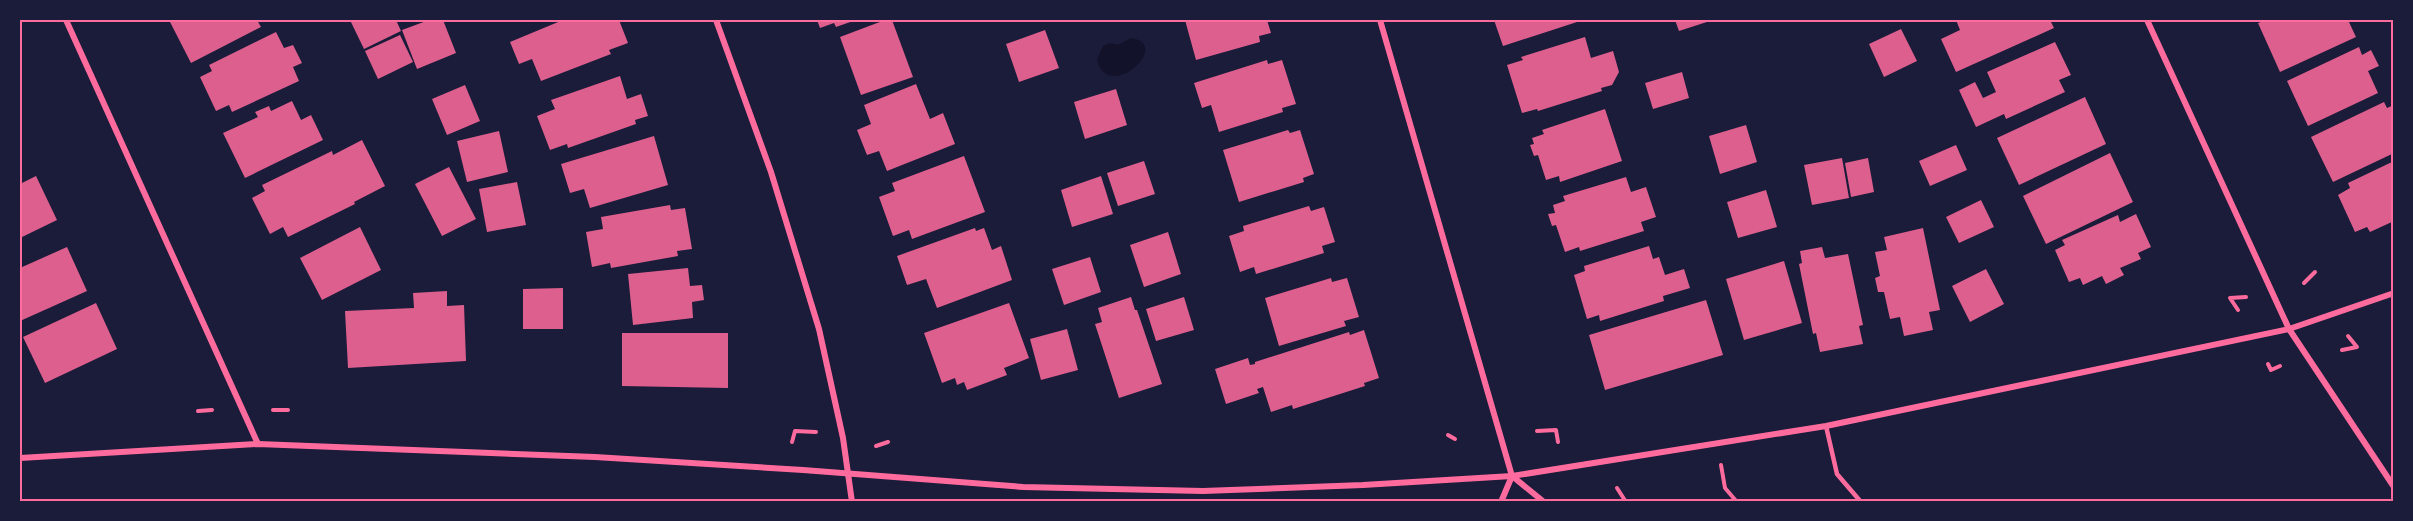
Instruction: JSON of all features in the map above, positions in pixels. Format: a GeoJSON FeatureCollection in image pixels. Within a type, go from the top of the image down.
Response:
{"type":"FeatureCollection","features":[{"type":"Feature","properties":{"kind":"street"},"geometry":{"type":"LineString","coordinates":[[66,20],[258,444]]}},
{"type":"Feature","properties":{"kind":"street"},"geometry":{"type":"LineString","coordinates":[[716,20],[771,172],[819,329],[843,438],[852,501]]}},
{"type":"Feature","properties":{"kind":"street"},"geometry":{"type":"LineString","coordinates":[[1380,20],[1512,476],[1544,501]]}},
{"type":"Feature","properties":{"kind":"street"},"geometry":{"type":"LineString","coordinates":[[2147,20],[2289,329],[2394,487]]}},
{"type":"Feature","properties":{"kind":"street"},"geometry":{"type":"LineString","coordinates":[[20,458],[258,444],[584,457],[1023,487],[1203,491],[1512,476],[1826,426],[2289,329],[2394,293]]}},
{"type":"Feature","properties":{"kind":"street"},"geometry":{"type":"LineString","coordinates":[[1501,501],[1512,476]]}},
{"type":"Feature","properties":{"kind":"lane"},"geometry":{"type":"LineString","coordinates":[[1826,426],[1837,474],[1861,501]]}},
{"type":"Feature","properties":{"kind":"path"},"geometry":{"type":"LineString","coordinates":[[2304,283],[2315,272]]}},
{"type":"Feature","properties":{"kind":"path"},"geometry":{"type":"LineString","coordinates":[[2238,310],[2230,298],[2246,297]]}},
{"type":"Feature","properties":{"kind":"path"},"geometry":{"type":"LineString","coordinates":[[2342,351],[2357,347],[2348,336]]}},
{"type":"Feature","properties":{"kind":"path"},"geometry":{"type":"LineString","coordinates":[[2268,364],[2271,370],[2280,366]]}},
{"type":"Feature","properties":{"kind":"path"},"geometry":{"type":"LineString","coordinates":[[198,411],[212,410]]}},
{"type":"Feature","properties":{"kind":"path"},"geometry":{"type":"LineString","coordinates":[[273,410],[288,410]]}},
{"type":"Feature","properties":{"kind":"path"},"geometry":{"type":"LineString","coordinates":[[1537,431],[1556,430],[1558,442]]}},
{"type":"Feature","properties":{"kind":"path"},"geometry":{"type":"LineString","coordinates":[[792,442],[795,431],[816,432]]}},
{"type":"Feature","properties":{"kind":"path"},"geometry":{"type":"LineString","coordinates":[[1448,435],[1455,439]]}},
{"type":"Feature","properties":{"kind":"path"},"geometry":{"type":"LineString","coordinates":[[876,446],[888,442]]}},
{"type":"Feature","properties":{"kind":"path"},"geometry":{"type":"LineString","coordinates":[[1723,473],[1725,488],[1737,501]]}},
{"type":"Feature","properties":{"kind":"path"},"geometry":{"type":"LineString","coordinates":[[1617,488],[1626,501]]}},
{"type":"Feature","properties":{"kind":"shaded area"},"geometry":{"type":"Polygon","coordinates":[[[1131,38],[1142,42],[1145,50],[1142,59],[1124,74],[1113,76],[1103,72],[1097,60],[1103,46],[1110,43],[1118,45],[1131,38]]]}},
{"type":"Feature","properties":{"kind":"building"},"geometry":{"type":"Polygon","coordinates":[[[169,20],[257,20],[261,27],[191,63],[169,20]]]}},
{"type":"Feature","properties":{"kind":"building"},"geometry":{"type":"Polygon","coordinates":[[[350,20],[396,20],[401,31],[364,49],[350,20]]]}},
{"type":"Feature","properties":{"kind":"building"},"geometry":{"type":"Polygon","coordinates":[[[429,20],[443,20],[456,53],[417,69],[402,30],[429,20]]]}},
{"type":"Feature","properties":{"kind":"building"},"geometry":{"type":"Polygon","coordinates":[[[563,20],[619,20],[628,43],[609,50],[611,54],[541,81],[532,59],[519,64],[510,42],[563,20]]]}},
{"type":"Feature","properties":{"kind":"building"},"geometry":{"type":"Polygon","coordinates":[[[817,20],[856,20],[836,27],[834,23],[820,28],[817,20]]]}},
{"type":"Feature","properties":{"kind":"building"},"geometry":{"type":"Polygon","coordinates":[[[885,20],[892,20],[913,77],[861,95],[840,37],[885,20]]]}},
{"type":"Feature","properties":{"kind":"building"},"geometry":{"type":"Polygon","coordinates":[[[1185,20],[1267,20],[1271,33],[1259,36],[1260,42],[1196,60],[1185,20]]]}},
{"type":"Feature","properties":{"kind":"building"},"geometry":{"type":"Polygon","coordinates":[[[1494,20],[1576,20],[1577,22],[1503,46],[1494,20]]]}},
{"type":"Feature","properties":{"kind":"building"},"geometry":{"type":"Polygon","coordinates":[[[1675,20],[1713,20],[1679,31],[1675,20]]]}},
{"type":"Feature","properties":{"kind":"building"},"geometry":{"type":"Polygon","coordinates":[[[1956,20],[2050,20],[2054,28],[1956,72],[1941,39],[1960,30],[1956,20]]]}},
{"type":"Feature","properties":{"kind":"building"},"geometry":{"type":"Polygon","coordinates":[[[2267,20],[2348,20],[2356,37],[2280,72],[2258,23],[2267,20]]]}},
{"type":"Feature","properties":{"kind":"building"},"geometry":{"type":"Polygon","coordinates":[[[1901,29],[1917,61],[1884,77],[1869,44],[1901,29]]]}},
{"type":"Feature","properties":{"kind":"building"},"geometry":{"type":"Polygon","coordinates":[[[1045,30],[1059,68],[1019,82],[1006,44],[1045,30]]]}},
{"type":"Feature","properties":{"kind":"building"},"geometry":{"type":"Polygon","coordinates":[[[276,32],[284,48],[293,45],[302,63],[293,67],[299,81],[232,112],[229,105],[216,111],[200,77],[212,71],[209,65],[276,32]]]}},
{"type":"Feature","properties":{"kind":"building"},"geometry":{"type":"Polygon","coordinates":[[[400,35],[413,62],[378,79],[365,51],[400,35]]]}},
{"type":"Feature","properties":{"kind":"building"},"geometry":{"type":"Polygon","coordinates":[[[1585,37],[1591,58],[1613,51],[1619,72],[1612,85],[1601,88],[1602,91],[1538,111],[1537,109],[1522,113],[1507,65],[1523,60],[1521,57],[1585,37]]]}},
{"type":"Feature","properties":{"kind":"building"},"geometry":{"type":"Polygon","coordinates":[[[2055,42],[2071,75],[2059,80],[2065,92],[2006,119],[2004,114],[1976,127],[1959,90],[1975,82],[1983,98],[1996,92],[1987,72],[2055,42]]]}},
{"type":"Feature","properties":{"kind":"building"},"geometry":{"type":"Polygon","coordinates":[[[2359,47],[2362,55],[2371,50],[2379,66],[2368,71],[2378,93],[2308,126],[2287,81],[2359,47]]]}},
{"type":"Feature","properties":{"kind":"building"},"geometry":{"type":"Polygon","coordinates":[[[1267,60],[1268,64],[1282,60],[1296,104],[1282,108],[1283,112],[1219,132],[1211,105],[1202,108],[1194,83],[1267,60]]]}},
{"type":"Feature","properties":{"kind":"building"},"geometry":{"type":"Polygon","coordinates":[[[1682,72],[1689,98],[1653,109],[1645,83],[1682,72]]]}},
{"type":"Feature","properties":{"kind":"building"},"geometry":{"type":"Polygon","coordinates":[[[620,76],[627,99],[641,94],[648,116],[635,120],[636,124],[568,148],[567,144],[550,150],[537,116],[555,109],[551,100],[620,76]]]}},
{"type":"Feature","properties":{"kind":"building"},"geometry":{"type":"Polygon","coordinates":[[[916,84],[930,119],[943,113],[955,144],[887,171],[879,151],[867,155],[857,130],[871,124],[864,105],[916,84]]]}},
{"type":"Feature","properties":{"kind":"building"},"geometry":{"type":"Polygon","coordinates":[[[465,85],[480,121],[447,135],[432,99],[465,85]]]}},
{"type":"Feature","properties":{"kind":"building"},"geometry":{"type":"Polygon","coordinates":[[[1116,89],[1127,125],[1085,139],[1074,102],[1116,89]]]}},
{"type":"Feature","properties":{"kind":"building"},"geometry":{"type":"Polygon","coordinates":[[[2085,97],[2106,144],[2019,185],[1997,138],[2085,97]]]}},
{"type":"Feature","properties":{"kind":"building"},"geometry":{"type":"Polygon","coordinates":[[[292,101],[301,120],[311,115],[323,140],[245,178],[223,133],[258,117],[255,112],[269,106],[271,111],[292,101]]]}},
{"type":"Feature","properties":{"kind":"building"},"geometry":{"type":"Polygon","coordinates":[[[2384,102],[2387,108],[2394,105],[2394,153],[2333,182],[2311,137],[2384,102]]]}},
{"type":"Feature","properties":{"kind":"building"},"geometry":{"type":"Polygon","coordinates":[[[1605,109],[1622,161],[1560,182],[1559,176],[1546,180],[1538,155],[1534,156],[1530,145],[1534,144],[1532,138],[1544,134],[1542,130],[1605,109]]]}},
{"type":"Feature","properties":{"kind":"building"},"geometry":{"type":"Polygon","coordinates":[[[1746,125],[1757,162],[1720,174],[1709,136],[1746,125]]]}},
{"type":"Feature","properties":{"kind":"building"},"geometry":{"type":"Polygon","coordinates":[[[1288,130],[1290,133],[1300,130],[1314,174],[1303,178],[1304,182],[1239,202],[1223,150],[1288,130]]]}},
{"type":"Feature","properties":{"kind":"building"},"geometry":{"type":"Polygon","coordinates":[[[499,131],[508,172],[467,182],[457,141],[499,131]]]}},
{"type":"Feature","properties":{"kind":"building"},"geometry":{"type":"Polygon","coordinates":[[[654,136],[668,185],[590,208],[584,189],[570,193],[561,164],[654,136]]]}},
{"type":"Feature","properties":{"kind":"building"},"geometry":{"type":"Polygon","coordinates":[[[362,140],[385,186],[354,202],[355,204],[288,237],[283,227],[270,234],[252,198],[265,191],[262,185],[332,151],[333,155],[362,140]]]}},
{"type":"Feature","properties":{"kind":"building"},"geometry":{"type":"Polygon","coordinates":[[[1956,145],[1967,170],[1930,186],[1919,161],[1956,145]]]}},
{"type":"Feature","properties":{"kind":"building"},"geometry":{"type":"Polygon","coordinates":[[[2110,153],[2133,202],[2046,244],[2023,196],[2110,153]]]}},
{"type":"Feature","properties":{"kind":"building"},"geometry":{"type":"Polygon","coordinates":[[[964,156],[985,212],[912,239],[909,230],[893,236],[879,197],[895,191],[892,183],[964,156]]]}},
{"type":"Feature","properties":{"kind":"building"},"geometry":{"type":"Polygon","coordinates":[[[1842,158],[1849,198],[1812,205],[1804,165],[1842,158]]]}},
{"type":"Feature","properties":{"kind":"building"},"geometry":{"type":"Polygon","coordinates":[[[1868,158],[1874,192],[1851,197],[1845,163],[1868,158]]]}},
{"type":"Feature","properties":{"kind":"building"},"geometry":{"type":"Polygon","coordinates":[[[1144,161],[1155,194],[1118,206],[1107,173],[1144,161]]]}},
{"type":"Feature","properties":{"kind":"building"},"geometry":{"type":"Polygon","coordinates":[[[2394,161],[2394,221],[2370,232],[2367,227],[2355,232],[2338,195],[2350,188],[2348,183],[2394,161]]]}},
{"type":"Feature","properties":{"kind":"building"},"geometry":{"type":"Polygon","coordinates":[[[449,167],[476,219],[442,236],[415,184],[449,167]]]}},
{"type":"Feature","properties":{"kind":"building"},"geometry":{"type":"Polygon","coordinates":[[[36,176],[57,220],[20,238],[20,184],[36,176]]]}},
{"type":"Feature","properties":{"kind":"building"},"geometry":{"type":"Polygon","coordinates":[[[1101,176],[1113,214],[1072,227],[1061,190],[1101,176]]]}},
{"type":"Feature","properties":{"kind":"building"},"geometry":{"type":"Polygon","coordinates":[[[1626,177],[1631,192],[1646,187],[1656,217],[1641,222],[1644,231],[1580,251],[1579,247],[1565,252],[1556,225],[1552,226],[1548,214],[1555,213],[1553,205],[1565,201],[1563,196],[1626,177]]]}},
{"type":"Feature","properties":{"kind":"building"},"geometry":{"type":"Polygon","coordinates":[[[517,182],[526,225],[487,232],[479,189],[517,182]]]}},
{"type":"Feature","properties":{"kind":"building"},"geometry":{"type":"Polygon","coordinates":[[[1766,190],[1777,227],[1738,238],[1727,202],[1766,190]]]}},
{"type":"Feature","properties":{"kind":"building"},"geometry":{"type":"Polygon","coordinates":[[[1981,200],[1994,227],[1959,243],[1946,217],[1981,200]]]}},
{"type":"Feature","properties":{"kind":"building"},"geometry":{"type":"Polygon","coordinates":[[[670,205],[671,210],[685,208],[692,249],[677,251],[678,256],[611,268],[610,263],[592,267],[586,232],[603,229],[601,217],[670,205]]]}},
{"type":"Feature","properties":{"kind":"building"},"geometry":{"type":"Polygon","coordinates":[[[1309,206],[1311,211],[1324,207],[1335,242],[1322,246],[1324,253],[1256,274],[1254,267],[1240,272],[1229,236],[1244,231],[1243,226],[1309,206]]]}},
{"type":"Feature","properties":{"kind":"building"},"geometry":{"type":"Polygon","coordinates":[[[2136,214],[2151,247],[2138,253],[2141,259],[2120,268],[2124,275],[2106,284],[2102,276],[2083,285],[2080,278],[2069,282],[2055,250],[2065,245],[2062,240],[2118,215],[2120,222],[2136,214]]]}},
{"type":"Feature","properties":{"kind":"building"},"geometry":{"type":"Polygon","coordinates":[[[360,227],[381,270],[322,300],[300,258],[360,227]]]}},
{"type":"Feature","properties":{"kind":"building"},"geometry":{"type":"Polygon","coordinates":[[[975,228],[976,231],[984,228],[992,250],[1001,246],[1012,280],[937,308],[926,279],[907,285],[897,256],[975,228]]]}},
{"type":"Feature","properties":{"kind":"building"},"geometry":{"type":"Polygon","coordinates":[[[1923,228],[1940,310],[1929,312],[1933,330],[1904,336],[1900,317],[1890,319],[1884,292],[1878,292],[1875,278],[1880,276],[1875,252],[1887,250],[1884,237],[1923,228]]]}},
{"type":"Feature","properties":{"kind":"building"},"geometry":{"type":"Polygon","coordinates":[[[1168,232],[1181,274],[1144,287],[1130,245],[1168,232]]]}},
{"type":"Feature","properties":{"kind":"building"},"geometry":{"type":"Polygon","coordinates":[[[1649,246],[1653,259],[1659,257],[1665,275],[1684,269],[1690,288],[1663,296],[1664,301],[1600,321],[1599,315],[1587,319],[1574,275],[1585,271],[1584,266],[1649,246]]]}},
{"type":"Feature","properties":{"kind":"building"},"geometry":{"type":"Polygon","coordinates":[[[67,247],[87,291],[20,321],[20,268],[67,247]]]}},
{"type":"Feature","properties":{"kind":"building"},"geometry":{"type":"Polygon","coordinates":[[[1822,247],[1825,258],[1848,254],[1863,325],[1859,326],[1863,344],[1820,352],[1816,333],[1813,334],[1799,264],[1802,263],[1800,251],[1822,247]]]}},
{"type":"Feature","properties":{"kind":"building"},"geometry":{"type":"Polygon","coordinates":[[[1090,257],[1101,292],[1064,305],[1052,269],[1090,257]]]}},
{"type":"Feature","properties":{"kind":"building"},"geometry":{"type":"Polygon","coordinates":[[[1784,261],[1802,323],[1744,340],[1726,279],[1784,261]]]}},
{"type":"Feature","properties":{"kind":"building"},"geometry":{"type":"Polygon","coordinates":[[[688,268],[690,286],[702,285],[704,300],[692,302],[693,318],[633,325],[628,274],[688,268]]]}},
{"type":"Feature","properties":{"kind":"building"},"geometry":{"type":"Polygon","coordinates":[[[1986,269],[2004,304],[1970,322],[1952,286],[1986,269]]]}},
{"type":"Feature","properties":{"kind":"building"},"geometry":{"type":"Polygon","coordinates":[[[1331,278],[1332,282],[1347,278],[1359,317],[1344,321],[1346,326],[1279,346],[1265,298],[1331,278]]]}},
{"type":"Feature","properties":{"kind":"building"},"geometry":{"type":"Polygon","coordinates":[[[563,288],[563,329],[523,329],[523,289],[563,288]]]}},
{"type":"Feature","properties":{"kind":"building"},"geometry":{"type":"Polygon","coordinates":[[[447,291],[447,306],[464,305],[466,361],[348,368],[345,311],[414,308],[413,293],[447,291]]]}},
{"type":"Feature","properties":{"kind":"building"},"geometry":{"type":"Polygon","coordinates":[[[1131,297],[1162,384],[1119,398],[1095,324],[1102,322],[1098,308],[1131,297]]]}},
{"type":"Feature","properties":{"kind":"building"},"geometry":{"type":"Polygon","coordinates":[[[1184,297],[1194,330],[1156,341],[1146,309],[1184,297]]]}},
{"type":"Feature","properties":{"kind":"building"},"geometry":{"type":"Polygon","coordinates":[[[1706,300],[1723,355],[1605,390],[1589,335],[1706,300]]]}},
{"type":"Feature","properties":{"kind":"building"},"geometry":{"type":"Polygon","coordinates":[[[96,303],[117,349],[45,383],[23,337],[96,303]]]}},
{"type":"Feature","properties":{"kind":"building"},"geometry":{"type":"Polygon","coordinates":[[[1009,303],[1029,358],[1004,368],[1007,375],[967,390],[964,382],[957,385],[955,378],[942,383],[924,333],[1009,303]]]}},
{"type":"Feature","properties":{"kind":"building"},"geometry":{"type":"Polygon","coordinates":[[[1067,329],[1078,370],[1041,380],[1030,339],[1067,329]]]}},
{"type":"Feature","properties":{"kind":"building"},"geometry":{"type":"Polygon","coordinates":[[[1364,330],[1379,378],[1364,383],[1365,386],[1293,409],[1292,405],[1271,412],[1263,387],[1257,389],[1259,393],[1226,404],[1215,369],[1248,358],[1250,365],[1255,364],[1255,362],[1349,332],[1350,335],[1364,330]]]}},
{"type":"Feature","properties":{"kind":"building"},"geometry":{"type":"Polygon","coordinates":[[[622,333],[728,333],[728,388],[622,386],[622,333]]]}}]}
